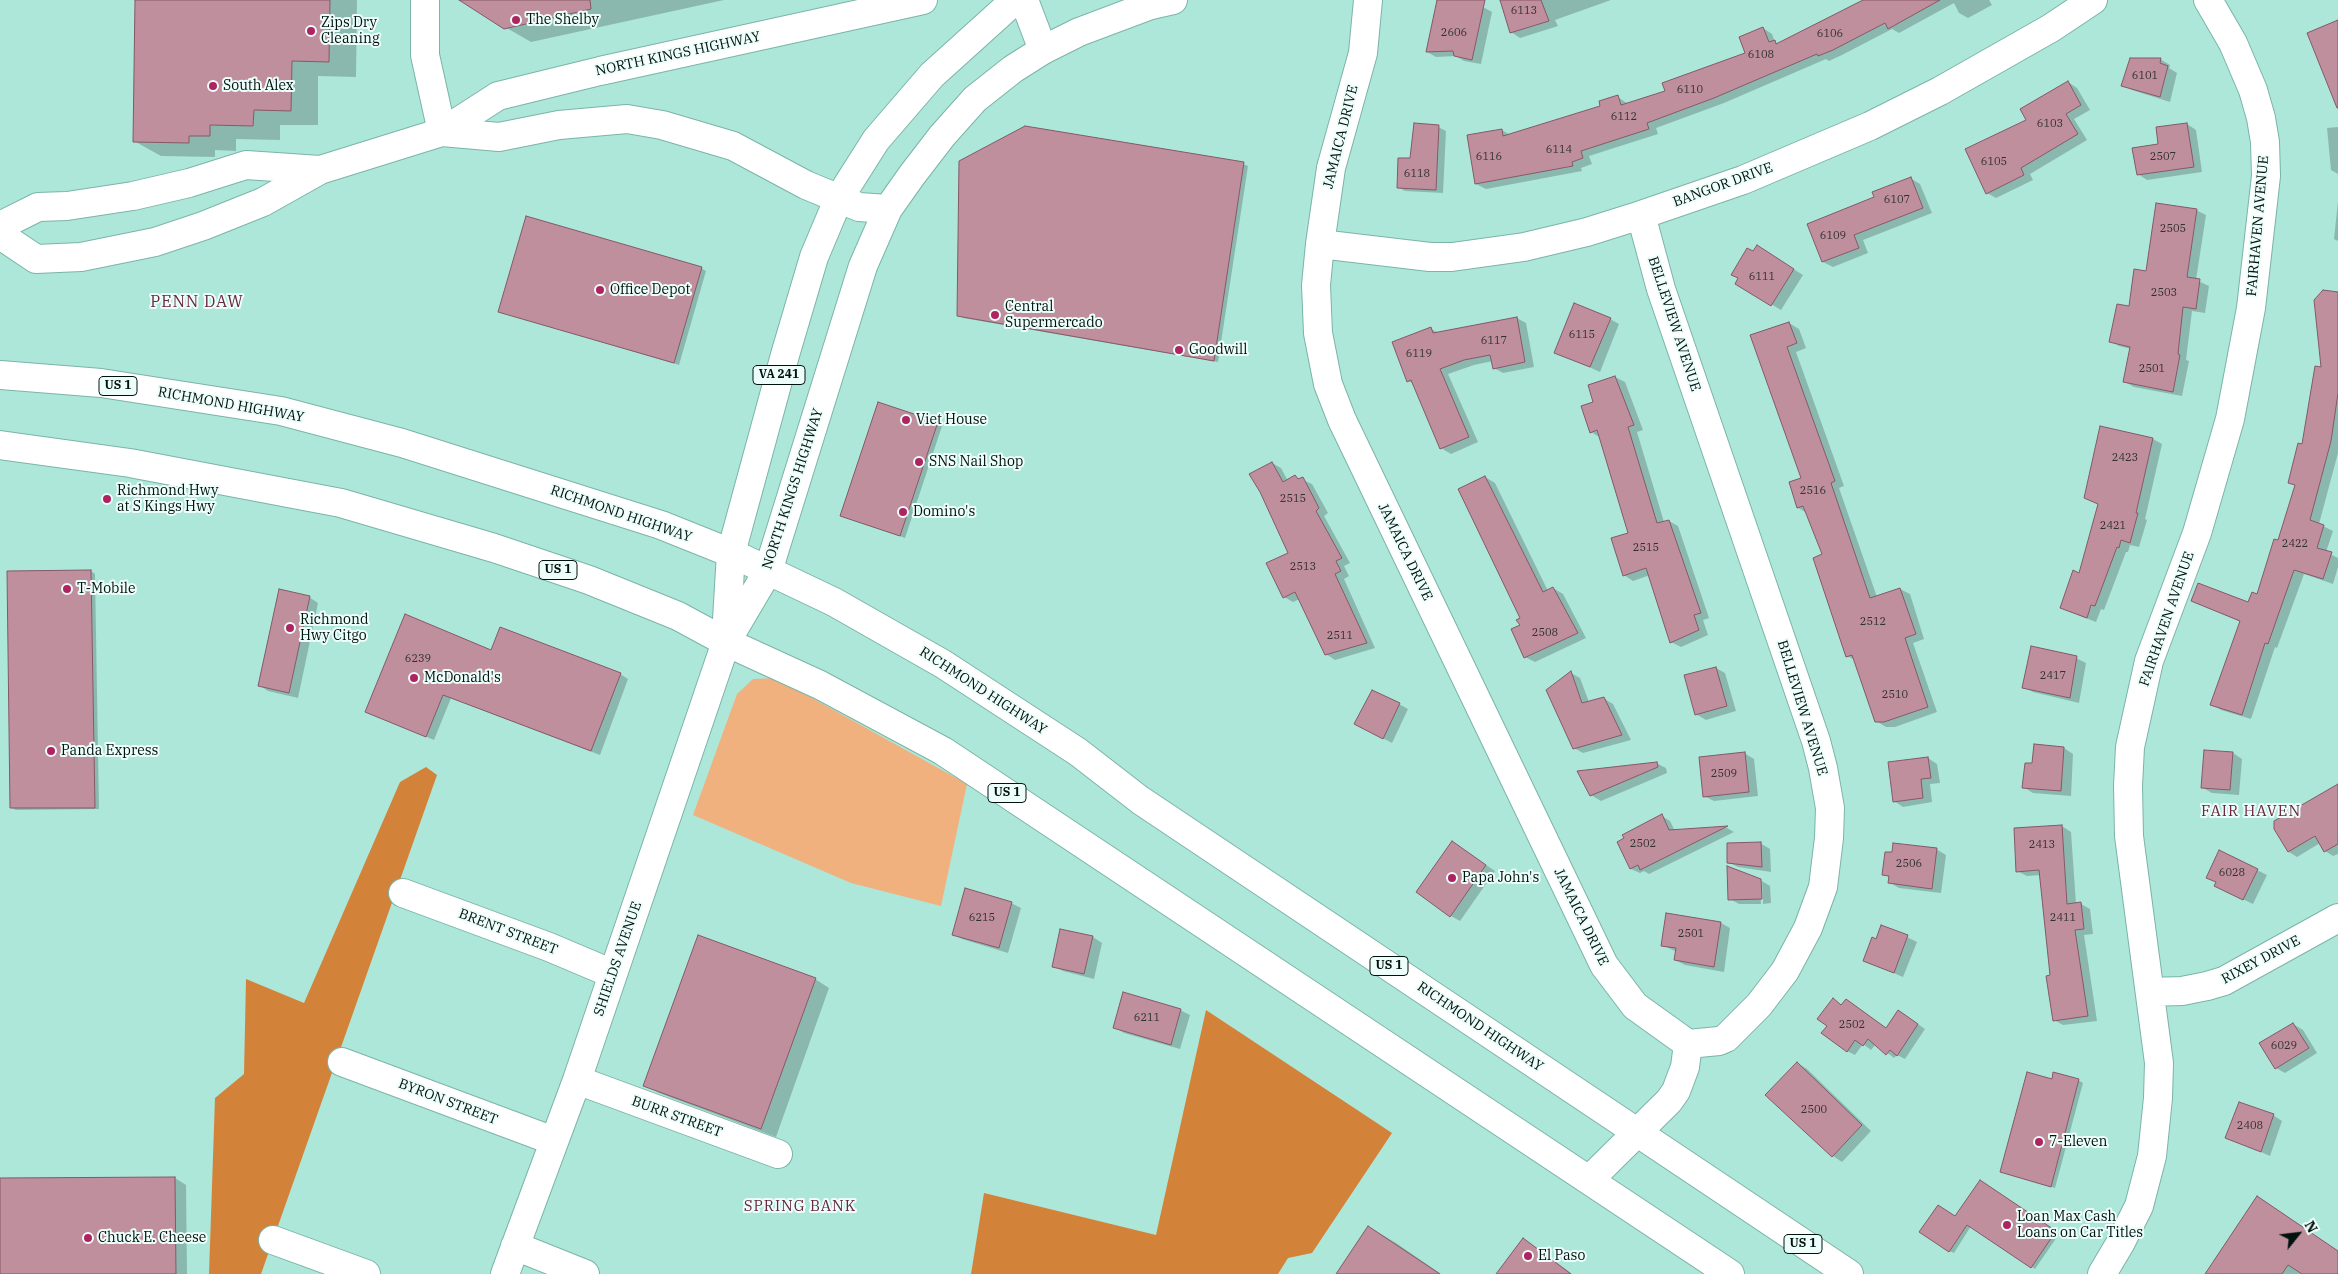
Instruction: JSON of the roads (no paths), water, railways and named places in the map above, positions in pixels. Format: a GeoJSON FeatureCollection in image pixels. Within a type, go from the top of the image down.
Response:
{"type":"FeatureCollection","features":[{"type":"Feature","properties":{"kind":"main road"},"geometry":{"type":"LineString","coordinates":[[425,0],[425,55],[442,132]]}},
{"type":"Feature","properties":{"kind":"main road","name":"NORTH KINGS HIGHWAY"},"geometry":{"type":"LineString","coordinates":[[0,235],[36,259],[81,257],[155,242],[203,226],[263,202],[320,170],[442,132],[498,96],[600,71],[923,0]]}},
{"type":"Feature","properties":{"kind":"main road","name":"VA 241"},"geometry":{"type":"LineString","coordinates":[[726,642],[731,553],[784,355],[814,257],[838,200],[876,140],[932,75],[1015,0]]}},
{"type":"Feature","properties":{"kind":"main road"},"geometry":{"type":"LineString","coordinates":[[1024,0],[1043,50]]}},
{"type":"Feature","properties":{"kind":"main road","name":"NORTH KINGS HIGHWAY"},"geometry":{"type":"LineString","coordinates":[[726,642],[768,571],[863,266],[888,208],[942,136],[975,99],[1013,69],[1043,50],[1079,32],[1151,5],[1173,0]]}},
{"type":"Feature","properties":{"kind":"main road","name":"JAMAICA DRIVE"},"geometry":{"type":"LineString","coordinates":[[1368,0],[1363,53],[1331,168],[1320,244],[1316,286],[1318,333],[1328,384],[1342,420],[1604,965],[1634,1006],[1688,1044]]}},
{"type":"Feature","properties":{"kind":"main road","name":"BANGOR DRIVE"},"geometry":{"type":"LineString","coordinates":[[1320,244],[1452,257],[1524,247],[1586,232],[1641,215],[1743,180],[1870,126],[1940,91],[2051,28],[2093,0]]}},
{"type":"Feature","properties":{"kind":"main road","name":"FAIRHAVEN AVENUE"},"geometry":{"type":"LineString","coordinates":[[2102,1274],[2122,1242],[2139,1206],[2152,1156],[2158,1098],[2159,1063],[2129,836],[2128,786],[2130,747],[2149,661],[2198,533],[2230,419],[2251,308],[2266,176],[2261,118],[2253,90],[2244,63],[2208,0]]}},
{"type":"Feature","properties":{"kind":"main road","name":"NORTH KINGS HIGHWAY"},"geometry":{"type":"LineString","coordinates":[[442,132],[499,138],[559,125],[627,119],[662,125],[733,146],[806,185],[859,208],[888,208]]}},
{"type":"Feature","properties":{"kind":"main road","name":"NORTH KINGS HIGHWAY"},"geometry":{"type":"LineString","coordinates":[[0,226],[38,207],[67,206],[133,196],[189,183],[246,165],[320,170]]}},
{"type":"Feature","properties":{"kind":"main road","name":"BELLEVIEW AVENUE"},"geometry":{"type":"LineString","coordinates":[[1641,215],[1664,298],[1816,741],[1830,808],[1829,838],[1823,887],[1808,928],[1785,971],[1759,1005],[1726,1038],[1719,1042],[1688,1044]]}},
{"type":"Feature","properties":{"kind":"main road","name":"RICHMOND HIGHWAY"},"geometry":{"type":"LineString","coordinates":[[0,375],[101,383],[281,411],[402,443],[661,526],[731,553],[834,602],[943,664],[1078,752],[1140,800],[1849,1274]]}},
{"type":"Feature","properties":{"kind":"main road","name":"US 1"},"geometry":{"type":"LineString","coordinates":[[0,445],[130,463],[341,503],[494,548],[589,580],[678,616],[726,642],[820,685],[943,752],[1730,1274]]}},
{"type":"Feature","properties":{"kind":"main road","name":"SHIELDS AVENUE"},"geometry":{"type":"LineString","coordinates":[[505,1274],[577,1080],[726,642]]}},
{"type":"Feature","properties":{"kind":"main road","name":"BRENT STREET"},"geometry":{"type":"LineString","coordinates":[[403,893],[549,947],[613,974]]}},
{"type":"Feature","properties":{"kind":"main road","name":"RIXEY DRIVE"},"geometry":{"type":"LineString","coordinates":[[2150,992],[2182,991],[2224,981],[2338,918]]}},
{"type":"Feature","properties":{"kind":"main road"},"geometry":{"type":"LineString","coordinates":[[1589,1180],[1676,1092],[1685,1067],[1688,1044]]}},
{"type":"Feature","properties":{"kind":"main road","name":"BYRON STREET"},"geometry":{"type":"LineString","coordinates":[[342,1062],[554,1141]]}},
{"type":"Feature","properties":{"kind":"main road","name":"BURR STREET"},"geometry":{"type":"LineString","coordinates":[[577,1080],[778,1154]]}},
{"type":"Feature","properties":{"kind":"main road"},"geometry":{"type":"LineString","coordinates":[[273,1240],[366,1274]]}},
{"type":"Feature","properties":{"kind":"main road"},"geometry":{"type":"LineString","coordinates":[[515,1246],[585,1274]]}},
{"type":"Feature","properties":{"kind":"place","name":"The Shelby"},"geometry":{"type":"Point","coordinates":[516,20]}},
{"type":"Feature","properties":{"kind":"place","name":"Zips Dry Cleaning"},"geometry":{"type":"Point","coordinates":[311,31]}},
{"type":"Feature","properties":{"kind":"place","name":"South Alex"},"geometry":{"type":"Point","coordinates":[213,86]}},
{"type":"Feature","properties":{"kind":"place","name":"Office Depot"},"geometry":{"type":"Point","coordinates":[600,290]}},
{"type":"Feature","properties":{"kind":"place","name":"Central Supermercado"},"geometry":{"type":"Point","coordinates":[995,315]}},
{"type":"Feature","properties":{"kind":"place","name":"Goodwill"},"geometry":{"type":"Point","coordinates":[1179,350]}},
{"type":"Feature","properties":{"kind":"place","name":"Viet House"},"geometry":{"type":"Point","coordinates":[906,420]}},
{"type":"Feature","properties":{"kind":"place","name":"SNS Nail Shop"},"geometry":{"type":"Point","coordinates":[919,462]}},
{"type":"Feature","properties":{"kind":"place","name":"Richmond Hwy at S Kings Hwy"},"geometry":{"type":"Point","coordinates":[107,499]}},
{"type":"Feature","properties":{"kind":"place","name":"Domino's"},"geometry":{"type":"Point","coordinates":[903,512]}},
{"type":"Feature","properties":{"kind":"place","name":"T-Mobile"},"geometry":{"type":"Point","coordinates":[67,589]}},
{"type":"Feature","properties":{"kind":"place","name":"Richmond Hwy Citgo"},"geometry":{"type":"Point","coordinates":[290,628]}},
{"type":"Feature","properties":{"kind":"place","name":"McDonald's"},"geometry":{"type":"Point","coordinates":[414,678]}},
{"type":"Feature","properties":{"kind":"place","name":"Panda Express"},"geometry":{"type":"Point","coordinates":[51,751]}},
{"type":"Feature","properties":{"kind":"place","name":"Papa John's"},"geometry":{"type":"Point","coordinates":[1452,878]}},
{"type":"Feature","properties":{"kind":"place","name":"7-Eleven"},"geometry":{"type":"Point","coordinates":[2039,1142]}},
{"type":"Feature","properties":{"kind":"place","name":"Loan Max Cash Loans on Car Titles"},"geometry":{"type":"Point","coordinates":[2007,1225]}},
{"type":"Feature","properties":{"kind":"place","name":"Chuck E. Cheese"},"geometry":{"type":"Point","coordinates":[88,1238]}},
{"type":"Feature","properties":{"kind":"place","name":"El Paso"},"geometry":{"type":"Point","coordinates":[1528,1256]}},
{"type":"Feature","properties":{"kind":"district","name":"PENN DAW"},"geometry":{"type":"Point","coordinates":[197,302]}},
{"type":"Feature","properties":{"kind":"district","name":"FAIR HAVEN"},"geometry":{"type":"Point","coordinates":[2251,812]}},
{"type":"Feature","properties":{"kind":"district","name":"SPRING BANK"},"geometry":{"type":"Point","coordinates":[800,1207]}}]}
